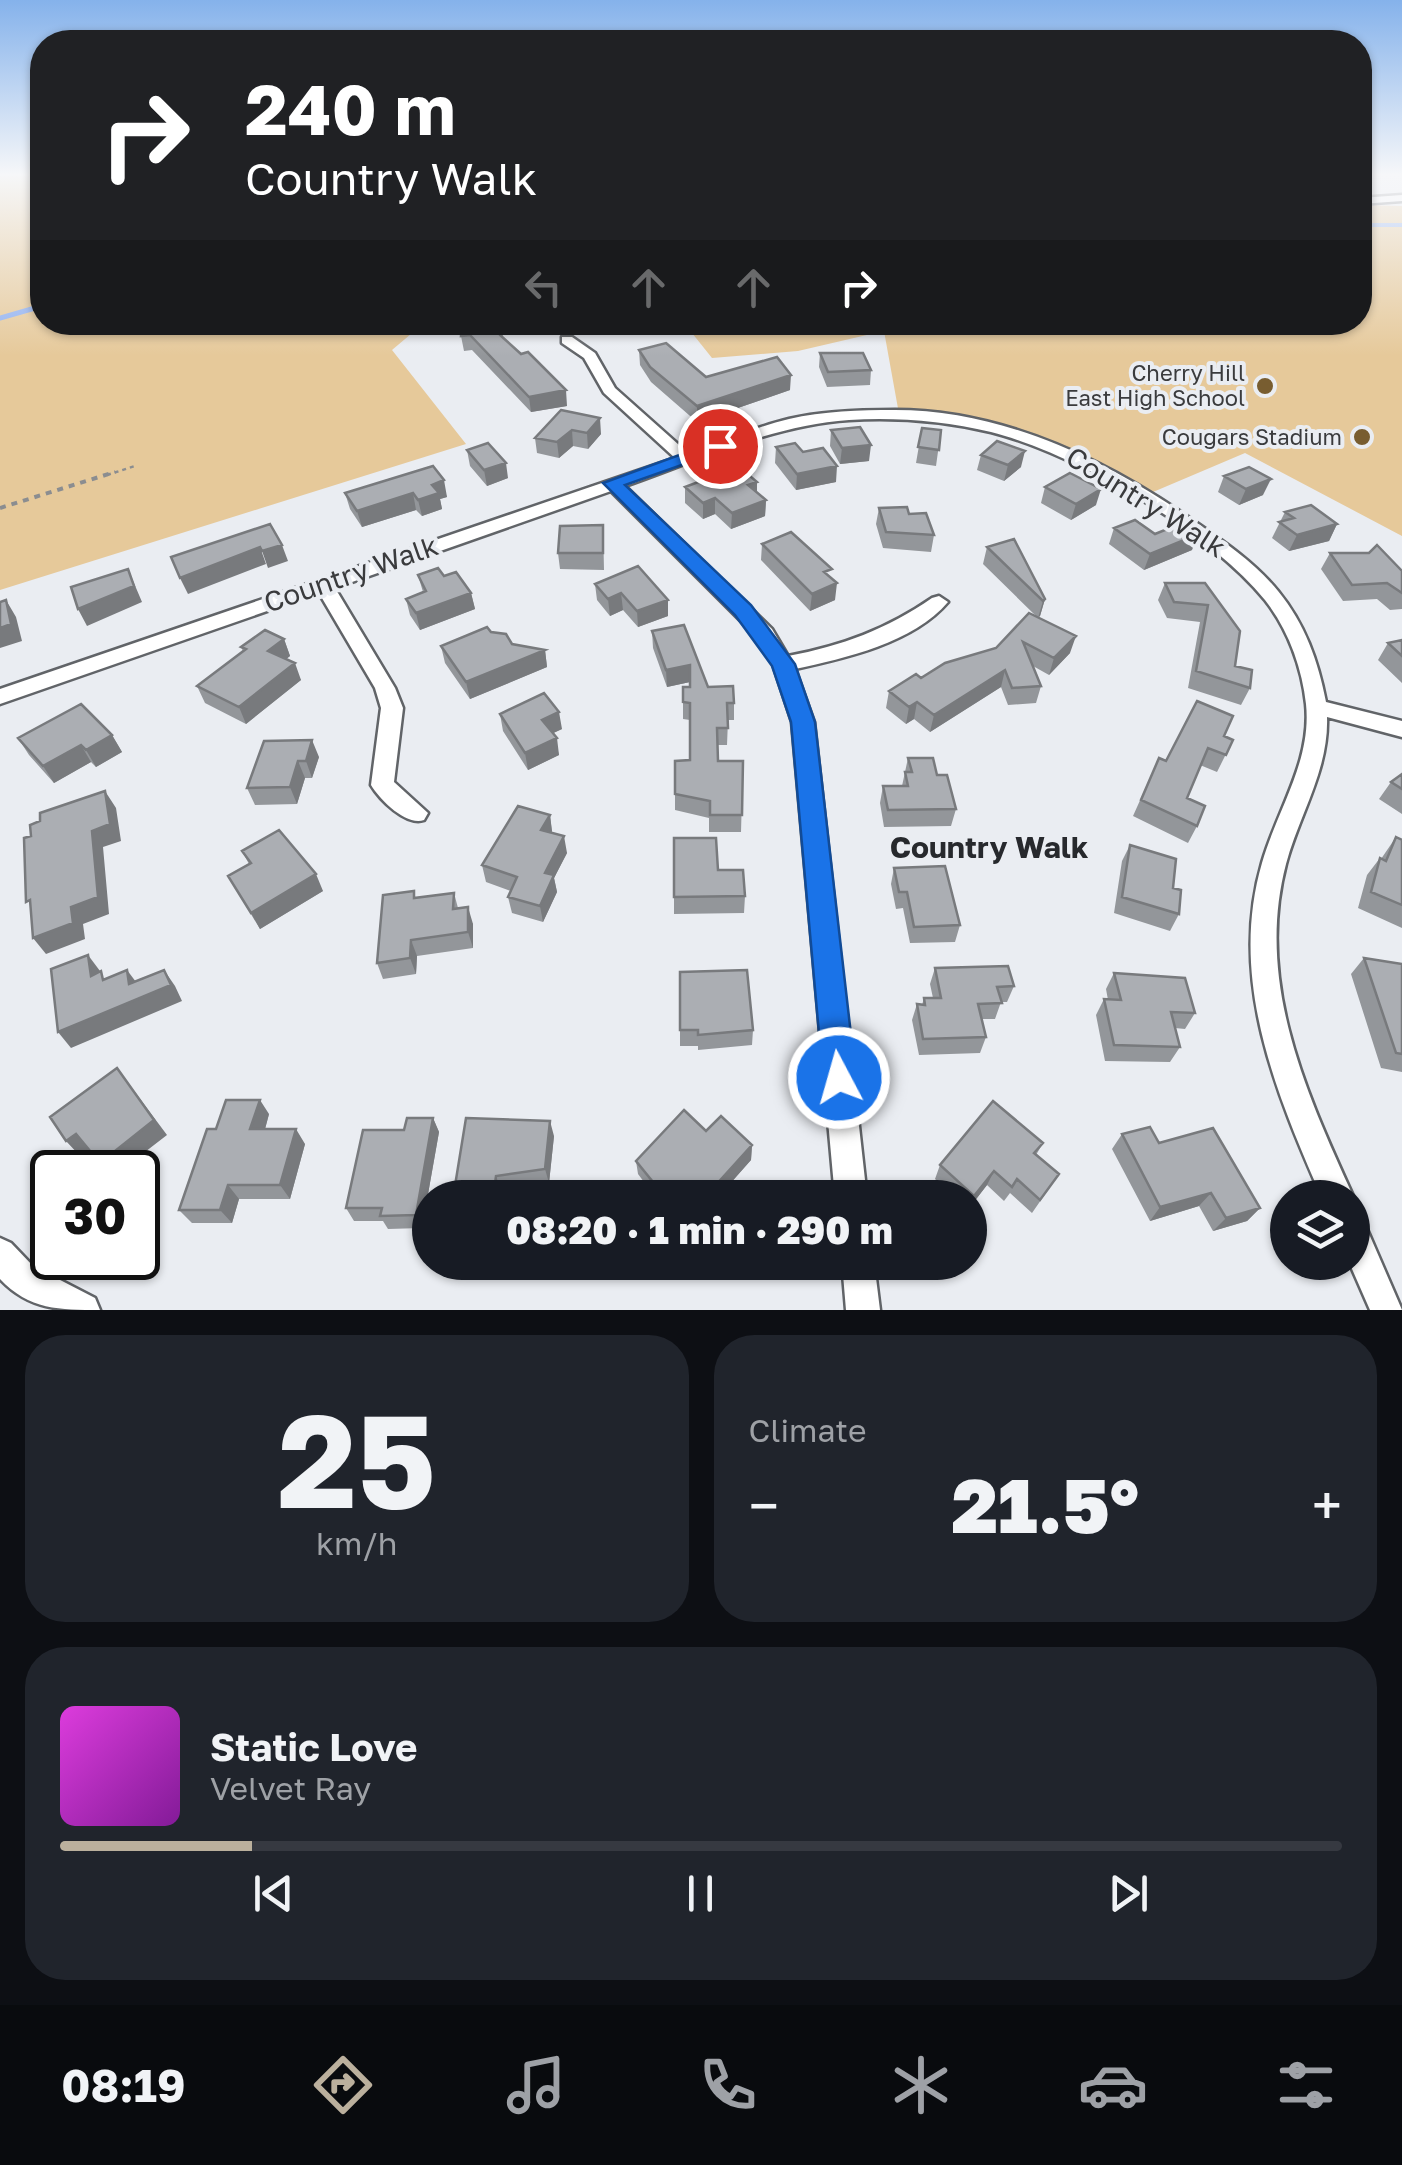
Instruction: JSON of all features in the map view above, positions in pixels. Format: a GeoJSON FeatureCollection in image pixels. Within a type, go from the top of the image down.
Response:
{"type":"FeatureCollection","features":[{"type":"Feature","properties":{"kind":"street"},"geometry":{"type":"LineString","coordinates":[[567,340],[590,356],[609,390],[684,458]]}},
{"type":"Feature","properties":{"kind":"street","name":"Country Walk"},"geometry":{"type":"LineString","coordinates":[[0,697],[792,423],[857,414],[952,420],[1052,444],[1146,495],[1256,574],[1292,621],[1308,657],[1317,707],[1305,776],[1274,862],[1263,910],[1278,1050],[1331,1180]]}},
{"type":"Feature","properties":{"kind":"street"},"geometry":{"type":"LineString","coordinates":[[612,483],[743,610],[783,664],[803,722],[849,1180]]}},
{"type":"Feature","properties":{"kind":"street"},"geometry":{"type":"LineString","coordinates":[[322,584],[385,688],[392,708],[382,785],[416,813]]}},
{"type":"Feature","properties":{"kind":"street"},"geometry":{"type":"LineString","coordinates":[[783,664],[833,654],[898,632],[940,602]]}},
{"type":"Feature","properties":{"kind":"street"},"geometry":{"type":"LineString","coordinates":[[1317,707],[1402,729]]}},
{"type":"Feature","properties":{"kind":"street"},"geometry":{"type":"LineString","coordinates":[[0,1254],[21,1278],[83,1310]]}},
{"type":"Feature","properties":{"kind":"street"},"geometry":{"type":"LineString","coordinates":[[1370,1272],[1387,1310]]}},
{"type":"Feature","properties":{"kind":"street"},"geometry":{"type":"LineString","coordinates":[[860,1280],[863,1310]]}},
{"type":"Feature","properties":{"kind":"path"},"geometry":{"type":"LineString","coordinates":[[0,508],[135,466]]}},
{"type":"Feature","properties":{"kind":"shaded area"},"geometry":{"type":"Polygon","coordinates":[[[0,234],[30,234],[30,335],[410,335],[392,350],[466,444],[0,590],[0,234]]]}},
{"type":"Feature","properties":{"kind":"shaded area"},"geometry":{"type":"Polygon","coordinates":[[[1372,234],[1402,234],[1402,536],[1245,453],[1146,495],[1019,434],[899,414],[885,335],[1372,335],[1372,234]]]}},
{"type":"Feature","properties":{"kind":"shaded area"},"geometry":{"type":"Polygon","coordinates":[[[694,335],[867,335],[798,351],[712,358],[694,335]]]}},
{"type":"Feature","properties":{"kind":"building"},"geometry":{"type":"Polygon","coordinates":[[[470,335],[500,335],[521,354],[528,352],[566,390],[529,397],[470,335]]]}},
{"type":"Feature","properties":{"kind":"building"},"geometry":{"type":"Polygon","coordinates":[[[666,343],[706,377],[777,357],[791,375],[697,406],[650,367],[639,350],[666,343]]]}},
{"type":"Feature","properties":{"kind":"building"},"geometry":{"type":"Polygon","coordinates":[[[820,353],[863,353],[871,370],[828,372],[820,353]]]}},
{"type":"Feature","properties":{"kind":"building"},"geometry":{"type":"Polygon","coordinates":[[[561,410],[600,418],[587,433],[572,430],[557,442],[535,438],[561,410]]]}},
{"type":"Feature","properties":{"kind":"building"},"geometry":{"type":"Polygon","coordinates":[[[860,427],[871,445],[842,448],[831,430],[860,427]]]}},
{"type":"Feature","properties":{"kind":"building"},"geometry":{"type":"Polygon","coordinates":[[[922,428],[941,430],[939,450],[918,447],[922,428]]]}},
{"type":"Feature","properties":{"kind":"building"},"geometry":{"type":"Polygon","coordinates":[[[997,441],[1025,451],[1008,465],[981,455],[997,441]]]}},
{"type":"Feature","properties":{"kind":"building"},"geometry":{"type":"Polygon","coordinates":[[[488,443],[506,463],[484,470],[467,450],[488,443]]]}},
{"type":"Feature","properties":{"kind":"building"},"geometry":{"type":"Polygon","coordinates":[[[795,443],[803,452],[823,448],[837,466],[797,474],[776,447],[795,443]]]}},
{"type":"Feature","properties":{"kind":"building"},"geometry":{"type":"Polygon","coordinates":[[[731,460],[757,482],[748,485],[766,500],[732,513],[715,498],[703,503],[685,487],[717,475],[709,468],[731,460]]]}},
{"type":"Feature","properties":{"kind":"building"},"geometry":{"type":"Polygon","coordinates":[[[433,466],[444,480],[432,485],[439,493],[418,500],[413,493],[357,511],[345,493],[433,466]]]}},
{"type":"Feature","properties":{"kind":"building"},"geometry":{"type":"Polygon","coordinates":[[[1249,467],[1271,479],[1246,489],[1224,476],[1249,467]]]}},
{"type":"Feature","properties":{"kind":"building"},"geometry":{"type":"Polygon","coordinates":[[[1070,473],[1101,489],[1076,504],[1045,487],[1070,473]]]}},
{"type":"Feature","properties":{"kind":"building"},"geometry":{"type":"Polygon","coordinates":[[[1311,505],[1337,524],[1297,535],[1279,522],[1294,518],[1285,512],[1311,505]]]}},
{"type":"Feature","properties":{"kind":"building"},"geometry":{"type":"Polygon","coordinates":[[[907,507],[909,514],[926,513],[934,535],[886,532],[879,508],[907,507]]]}},
{"type":"Feature","properties":{"kind":"building"},"geometry":{"type":"Polygon","coordinates":[[[1192,519],[1199,534],[1150,554],[1114,528],[1135,520],[1155,534],[1192,519]]]}},
{"type":"Feature","properties":{"kind":"building"},"geometry":{"type":"Polygon","coordinates":[[[270,524],[282,545],[262,551],[260,547],[180,578],[171,557],[270,524]]]}},
{"type":"Feature","properties":{"kind":"building"},"geometry":{"type":"Polygon","coordinates":[[[603,525],[603,553],[558,553],[560,526],[603,525]]]}},
{"type":"Feature","properties":{"kind":"building"},"geometry":{"type":"Polygon","coordinates":[[[791,532],[832,569],[824,572],[837,583],[812,594],[762,544],[791,532]]]}},
{"type":"Feature","properties":{"kind":"building"},"geometry":{"type":"Polygon","coordinates":[[[1014,539],[1045,599],[1043,601],[987,547],[1014,539]]]}},
{"type":"Feature","properties":{"kind":"building"},"geometry":{"type":"Polygon","coordinates":[[[1377,545],[1402,571],[1402,593],[1387,583],[1352,585],[1330,553],[1369,553],[1377,545]]]}},
{"type":"Feature","properties":{"kind":"building"},"geometry":{"type":"Polygon","coordinates":[[[638,566],[668,600],[637,611],[621,593],[608,599],[595,584],[638,566]]]}},
{"type":"Feature","properties":{"kind":"building"},"geometry":{"type":"Polygon","coordinates":[[[438,568],[444,576],[456,572],[471,593],[416,613],[406,599],[426,591],[418,575],[438,568]]]}},
{"type":"Feature","properties":{"kind":"building"},"geometry":{"type":"Polygon","coordinates":[[[128,569],[134,586],[78,609],[71,587],[128,569]]]}},
{"type":"Feature","properties":{"kind":"building"},"geometry":{"type":"Polygon","coordinates":[[[1165,583],[1205,583],[1240,631],[1235,666],[1252,670],[1250,688],[1196,671],[1208,605],[1174,602],[1165,583]]]}},
{"type":"Feature","properties":{"kind":"building"},"geometry":{"type":"Polygon","coordinates":[[[6,600],[11,624],[0,628],[0,602],[6,600]]]}},
{"type":"Feature","properties":{"kind":"building"},"geometry":{"type":"Polygon","coordinates":[[[1029,613],[1076,636],[1054,658],[1023,642],[1041,686],[1012,688],[1005,670],[934,715],[917,702],[909,707],[889,691],[916,674],[921,678],[945,663],[996,648],[1029,613]]]}},
{"type":"Feature","properties":{"kind":"building"},"geometry":{"type":"Polygon","coordinates":[[[684,625],[708,687],[733,686],[734,703],[727,703],[728,728],[717,728],[718,761],[743,761],[742,815],[710,815],[710,801],[675,794],[675,761],[690,760],[690,703],[683,702],[683,687],[690,687],[690,665],[666,670],[652,631],[684,625]]]}},
{"type":"Feature","properties":{"kind":"building"},"geometry":{"type":"Polygon","coordinates":[[[487,627],[491,632],[506,634],[512,644],[545,650],[466,682],[441,646],[487,627]]]}},
{"type":"Feature","properties":{"kind":"building"},"geometry":{"type":"Polygon","coordinates":[[[265,630],[284,639],[268,651],[295,663],[239,707],[197,686],[246,649],[241,647],[265,630]]]}},
{"type":"Feature","properties":{"kind":"building"},"geometry":{"type":"Polygon","coordinates":[[[1402,640],[1402,656],[1388,643],[1402,640]]]}},
{"type":"Feature","properties":{"kind":"building"},"geometry":{"type":"Polygon","coordinates":[[[544,693],[559,712],[542,720],[557,738],[525,753],[500,714],[544,693]]]}},
{"type":"Feature","properties":{"kind":"building"},"geometry":{"type":"Polygon","coordinates":[[[1197,701],[1233,716],[1224,736],[1233,740],[1226,755],[1208,748],[1187,798],[1205,806],[1197,826],[1141,800],[1159,758],[1166,761],[1197,701]]]}},
{"type":"Feature","properties":{"kind":"building"},"geometry":{"type":"Polygon","coordinates":[[[81,704],[112,735],[86,750],[81,745],[43,766],[18,738],[81,704]]]}},
{"type":"Feature","properties":{"kind":"building"},"geometry":{"type":"Polygon","coordinates":[[[312,740],[306,761],[298,761],[290,787],[247,788],[264,741],[312,740]]]}},
{"type":"Feature","properties":{"kind":"building"},"geometry":{"type":"Polygon","coordinates":[[[908,758],[933,758],[937,775],[947,775],[956,809],[888,810],[883,786],[908,786],[905,772],[912,772],[908,758]]]}},
{"type":"Feature","properties":{"kind":"building"},"geometry":{"type":"Polygon","coordinates":[[[1402,774],[1402,789],[1391,782],[1402,774]]]}},
{"type":"Feature","properties":{"kind":"building"},"geometry":{"type":"Polygon","coordinates":[[[105,791],[110,824],[92,831],[98,897],[71,907],[73,923],[33,938],[30,900],[26,902],[24,838],[31,836],[30,825],[40,821],[40,813],[105,791]]]}},
{"type":"Feature","properties":{"kind":"building"},"geometry":{"type":"Polygon","coordinates":[[[518,806],[550,815],[541,830],[564,836],[545,873],[554,875],[540,906],[508,897],[517,877],[482,865],[518,806]]]}},
{"type":"Feature","properties":{"kind":"building"},"geometry":{"type":"Polygon","coordinates":[[[279,830],[316,874],[251,913],[228,876],[251,863],[242,851],[279,830]]]}},
{"type":"Feature","properties":{"kind":"building"},"geometry":{"type":"Polygon","coordinates":[[[1396,837],[1402,840],[1402,905],[1371,892],[1380,858],[1386,861],[1396,837]]]}},
{"type":"Feature","properties":{"kind":"building"},"geometry":{"type":"Polygon","coordinates":[[[674,838],[716,838],[718,870],[743,870],[745,896],[674,897],[674,838]]]}},
{"type":"Feature","properties":{"kind":"building"},"geometry":{"type":"Polygon","coordinates":[[[1130,845],[1176,859],[1173,888],[1181,890],[1179,914],[1122,897],[1130,845]]]}},
{"type":"Feature","properties":{"kind":"building"},"geometry":{"type":"Polygon","coordinates":[[[945,866],[960,925],[914,927],[907,892],[899,892],[894,868],[945,866]]]}},
{"type":"Feature","properties":{"kind":"building"},"geometry":{"type":"Polygon","coordinates":[[[414,891],[414,898],[454,893],[453,909],[468,907],[468,932],[411,940],[410,958],[377,963],[383,895],[414,891]]]}},
{"type":"Feature","properties":{"kind":"building"},"geometry":{"type":"Polygon","coordinates":[[[88,955],[91,976],[101,971],[103,980],[127,970],[129,984],[164,970],[171,985],[58,1032],[51,969],[88,955]]]}},
{"type":"Feature","properties":{"kind":"building"},"geometry":{"type":"Polygon","coordinates":[[[1364,958],[1402,964],[1402,1054],[1396,1053],[1364,958]]]}},
{"type":"Feature","properties":{"kind":"building"},"geometry":{"type":"Polygon","coordinates":[[[1008,966],[1014,986],[997,987],[1002,1003],[978,1004],[986,1037],[923,1039],[917,1004],[925,1005],[924,998],[941,998],[935,968],[1008,966]]]}},
{"type":"Feature","properties":{"kind":"building"},"geometry":{"type":"Polygon","coordinates":[[[747,970],[753,1030],[698,1035],[698,1030],[680,1030],[680,972],[747,970]]]}},
{"type":"Feature","properties":{"kind":"building"},"geometry":{"type":"Polygon","coordinates":[[[1114,973],[1185,978],[1195,1013],[1171,1012],[1180,1047],[1114,1045],[1104,999],[1121,1000],[1114,973]]]}},
{"type":"Feature","properties":{"kind":"building"},"geometry":{"type":"Polygon","coordinates":[[[117,1068],[154,1120],[116,1150],[89,1150],[76,1134],[66,1141],[50,1117],[117,1068]]]}},
{"type":"Feature","properties":{"kind":"building"},"geometry":{"type":"Polygon","coordinates":[[[226,1100],[260,1100],[250,1129],[296,1129],[280,1185],[228,1185],[220,1210],[179,1210],[207,1129],[216,1129],[226,1100]]]}},
{"type":"Feature","properties":{"kind":"building"},"geometry":{"type":"Polygon","coordinates":[[[993,1101],[1043,1143],[1034,1153],[1059,1174],[1040,1200],[1017,1179],[1012,1187],[994,1171],[987,1180],[956,1180],[940,1165],[993,1101]]]}},
{"type":"Feature","properties":{"kind":"building"},"geometry":{"type":"Polygon","coordinates":[[[684,1110],[706,1131],[721,1116],[752,1145],[720,1180],[651,1180],[636,1161],[684,1110]]]}},
{"type":"Feature","properties":{"kind":"building"},"geometry":{"type":"Polygon","coordinates":[[[407,1118],[433,1118],[422,1180],[412,1180],[412,1215],[380,1216],[382,1208],[346,1208],[363,1130],[404,1130],[407,1118]]]}},
{"type":"Feature","properties":{"kind":"building"},"geometry":{"type":"Polygon","coordinates":[[[466,1118],[550,1121],[545,1169],[496,1176],[495,1180],[456,1180],[466,1118]]]}},
{"type":"Feature","properties":{"kind":"building"},"geometry":{"type":"Polygon","coordinates":[[[1150,1127],[1159,1143],[1213,1128],[1260,1208],[1226,1218],[1211,1193],[1160,1207],[1122,1134],[1150,1127]]]}},
{"type":"Feature","properties":{"kind":"waterway"},"geometry":{"type":"LineString","coordinates":[[0,318],[30,309]]}},
{"type":"Feature","properties":{"kind":"place","name":"Cherry Hill East High School"},"geometry":{"type":"Point","coordinates":[1265,386]}},
{"type":"Feature","properties":{"kind":"place","name":"Cougars Stadium"},"geometry":{"type":"Point","coordinates":[1362,437]}},
{"type":"Feature","properties":{"kind":"district","name":"Country Walk"},"geometry":{"type":"Point","coordinates":[989,848]}},
{"type":"Feature","properties":{"kind":"route"},"geometry":{"type":"LineString","coordinates":[[720,446],[612,483],[743,610],[783,664],[803,722],[839,1078]]}}]}
